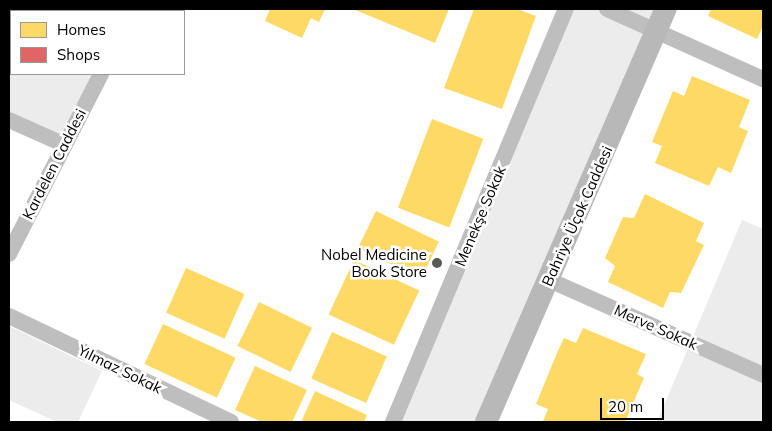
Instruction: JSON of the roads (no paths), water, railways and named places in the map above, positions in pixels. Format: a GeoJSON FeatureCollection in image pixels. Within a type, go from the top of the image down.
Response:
{"type":"FeatureCollection","features":[{"type":"Feature","properties":{"kind":"main road","name":"Bahriye Üçok Caddesi"},"geometry":{"type":"LineString","coordinates":[[486,422],[666,9]]}},
{"type":"Feature","properties":{"kind":"street","name":"Menekşe Sokak"},"geometry":{"type":"LineString","coordinates":[[393,422],[566,9]]}},
{"type":"Feature","properties":{"kind":"street"},"geometry":{"type":"LineString","coordinates":[[607,9],[763,79]]}},
{"type":"Feature","properties":{"kind":"street","name":"Kardelen Caddesi"},"geometry":{"type":"LineString","coordinates":[[9,254],[63,144],[100,75]]}},
{"type":"Feature","properties":{"kind":"street"},"geometry":{"type":"LineString","coordinates":[[9,120],[63,144]]}},
{"type":"Feature","properties":{"kind":"street","name":"Merve Sokak"},"geometry":{"type":"LineString","coordinates":[[549,280],[763,375]]}},
{"type":"Feature","properties":{"kind":"street","name":"Yılmaz Sokak"},"geometry":{"type":"LineString","coordinates":[[9,316],[231,422]]}},
{"type":"Feature","properties":{"kind":"place","name":"Nobel Medicine Book Store"},"geometry":{"type":"Point","coordinates":[437,263]}}]}
